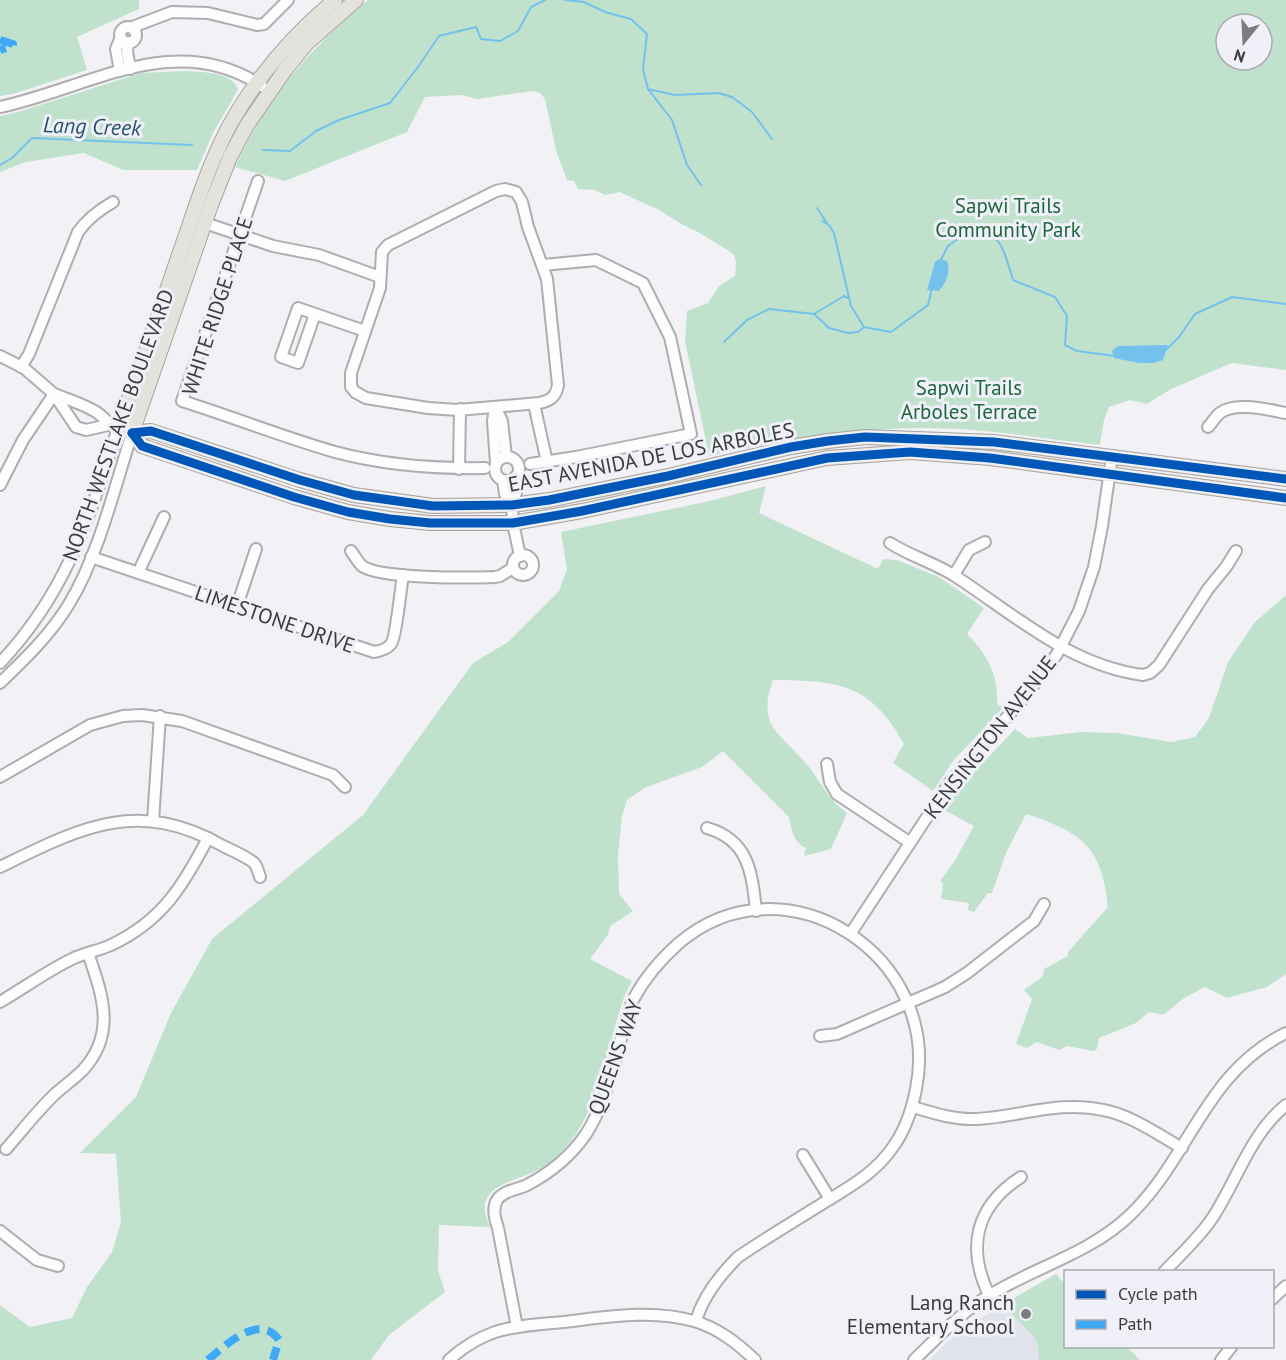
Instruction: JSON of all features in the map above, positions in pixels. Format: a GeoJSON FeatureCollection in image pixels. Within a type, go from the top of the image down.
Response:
{"type":"FeatureCollection","features":[{"type":"Feature","properties":{"kind":"main road","name":"NORTH WESTLAKE BOULEVARD"},"geometry":{"type":"LineString","coordinates":[[119,428],[201,191],[232,122],[257,83],[303,28],[335,0]]}},
{"type":"Feature","properties":{"kind":"main road","name":"NORTH WESTLAKE BOULEVARD"},"geometry":{"type":"LineString","coordinates":[[119,428],[205,223],[230,157],[247,126],[308,43],[356,0]]}},
{"type":"Feature","properties":{"kind":"main road","name":"EAST AVENIDA DE LOS ARBOLES"},"geometry":{"type":"LineString","coordinates":[[119,428],[151,431],[300,480],[354,495],[433,506],[512,505],[549,500],[658,478],[791,447],[847,439],[889,437],[1004,443],[1286,479]]}},
{"type":"Feature","properties":{"kind":"main road","name":"EAST AVENIDA DE LOS ARBOLES"},"geometry":{"type":"LineString","coordinates":[[119,428],[142,446],[294,497],[348,512],[430,523],[513,523],[582,511],[827,458],[910,452],[955,455],[1286,498]]}},
{"type":"Feature","properties":{"kind":"street"},"geometry":{"type":"LineString","coordinates":[[125,70],[127,51],[121,32],[123,28],[133,29],[172,12],[208,13],[257,26],[264,24],[288,0]]}},
{"type":"Feature","properties":{"kind":"street"},"geometry":{"type":"LineString","coordinates":[[0,107],[155,62],[201,61],[241,73],[270,92]]}},
{"type":"Feature","properties":{"kind":"street","name":"WHITE RIDGE PLACE"},"geometry":{"type":"LineString","coordinates":[[258,181],[182,400],[336,452],[391,463],[459,469],[485,468]]}},
{"type":"Feature","properties":{"kind":"street"},"geometry":{"type":"LineString","coordinates":[[506,189],[516,192],[522,202],[550,291],[558,385],[554,397],[546,402],[534,404],[460,409],[428,408],[366,398],[355,392],[351,387],[351,374],[380,288],[380,277],[382,252],[388,245],[496,191],[506,189]]}},
{"type":"Feature","properties":{"kind":"street"},"geometry":{"type":"LineString","coordinates":[[21,367],[29,354],[78,232],[86,221],[113,202]]}},
{"type":"Feature","properties":{"kind":"street"},"geometry":{"type":"LineString","coordinates":[[205,223],[273,246],[319,255],[380,277]]}},
{"type":"Feature","properties":{"kind":"street"},"geometry":{"type":"LineString","coordinates":[[530,464],[692,434],[670,337],[643,283],[596,260],[543,265]]}},
{"type":"Feature","properties":{"kind":"street"},"geometry":{"type":"LineString","coordinates":[[315,314],[298,363],[281,357],[298,308],[365,331]]}},
{"type":"Feature","properties":{"kind":"street","name":"EAST AVENIDA DE LOS ARBOLES"},"geometry":{"type":"LineString","coordinates":[[0,356],[21,367],[54,394],[76,427],[87,430],[119,428]]}},
{"type":"Feature","properties":{"kind":"street"},"geometry":{"type":"LineString","coordinates":[[0,485],[23,440],[54,394]]}},
{"type":"Feature","properties":{"kind":"street","name":"EAST AVENIDA DE LOS ARBOLES"},"geometry":{"type":"LineString","coordinates":[[54,394],[100,414],[119,428]]}},
{"type":"Feature","properties":{"kind":"street"},"geometry":{"type":"LineString","coordinates":[[70,417],[78,404]]}},
{"type":"Feature","properties":{"kind":"street"},"geometry":{"type":"LineString","coordinates":[[534,404],[547,462]]}},
{"type":"Feature","properties":{"kind":"street"},"geometry":{"type":"LineString","coordinates":[[495,407],[493,421],[501,460],[496,472],[503,480],[505,494],[512,505]]}},
{"type":"Feature","properties":{"kind":"street"},"geometry":{"type":"LineString","coordinates":[[1208,427],[1219,413],[1232,408],[1248,407],[1286,413]]}},
{"type":"Feature","properties":{"kind":"street"},"geometry":{"type":"LineString","coordinates":[[459,469],[460,409]]}},
{"type":"Feature","properties":{"kind":"street","name":"NORTH WESTLAKE BOULEVARD"},"geometry":{"type":"LineString","coordinates":[[0,683],[32,652],[57,621],[77,590],[91,557],[119,428]]}},
{"type":"Feature","properties":{"kind":"street","name":"NORTH WESTLAKE BOULEVARD"},"geometry":{"type":"LineString","coordinates":[[0,663],[39,616],[75,553],[119,428]]}},
{"type":"Feature","properties":{"kind":"street","name":"KENSINGTON AVENUE"},"geometry":{"type":"LineString","coordinates":[[851,933],[950,782],[1023,699],[1061,646],[1079,611],[1094,567],[1112,456]]}},
{"type":"Feature","properties":{"kind":"street"},"geometry":{"type":"LineString","coordinates":[[501,460],[513,458],[518,464],[519,471],[510,480],[503,480]]}},
{"type":"Feature","properties":{"kind":"street"},"geometry":{"type":"LineString","coordinates":[[515,477],[513,523],[520,555]]}},
{"type":"Feature","properties":{"kind":"street"},"geometry":{"type":"LineString","coordinates":[[138,573],[164,518]]}},
{"type":"Feature","properties":{"kind":"street"},"geometry":{"type":"LineString","coordinates":[[954,575],[969,550],[985,542]]}},
{"type":"Feature","properties":{"kind":"street"},"geometry":{"type":"LineString","coordinates":[[890,543],[903,552],[954,575],[1014,618],[1061,646],[1099,664],[1143,675],[1150,673],[1159,665],[1208,589],[1236,551]]}},
{"type":"Feature","properties":{"kind":"street"},"geometry":{"type":"LineString","coordinates":[[237,606],[256,549]]}},
{"type":"Feature","properties":{"kind":"street"},"geometry":{"type":"LineString","coordinates":[[351,550],[362,565],[371,570],[446,578],[495,577],[517,572],[530,573],[533,564],[527,556],[520,555],[515,559],[517,572]]}},
{"type":"Feature","properties":{"kind":"street","name":"LIMESTONE DRIVE"},"geometry":{"type":"LineString","coordinates":[[91,557],[368,651],[381,651],[391,644],[394,638],[403,574]]}},
{"type":"Feature","properties":{"kind":"street"},"geometry":{"type":"LineString","coordinates":[[0,777],[90,724],[123,716],[160,716],[182,721],[333,775],[345,787]]}},
{"type":"Feature","properties":{"kind":"street"},"geometry":{"type":"LineString","coordinates":[[153,821],[160,716]]}},
{"type":"Feature","properties":{"kind":"street"},"geometry":{"type":"LineString","coordinates":[[827,764],[830,782],[837,794],[909,842]]}},
{"type":"Feature","properties":{"kind":"street"},"geometry":{"type":"LineString","coordinates":[[0,867],[62,837],[95,825],[123,821],[153,821],[180,827],[208,838],[255,864],[260,878]]}},
{"type":"Feature","properties":{"kind":"street"},"geometry":{"type":"LineString","coordinates":[[707,828],[732,839],[742,852],[752,878],[756,910]]}},
{"type":"Feature","properties":{"kind":"street"},"geometry":{"type":"LineString","coordinates":[[0,1002],[62,964],[126,937],[154,917],[179,890],[208,838]]}},
{"type":"Feature","properties":{"kind":"street"},"geometry":{"type":"LineString","coordinates":[[820,1036],[837,1034],[945,987],[967,973],[1034,921],[1044,904]]}},
{"type":"Feature","properties":{"kind":"street","name":"QUEENS WAY"},"geometry":{"type":"LineString","coordinates":[[517,1327],[494,1216],[496,1202],[504,1193],[525,1186],[551,1171],[569,1155],[585,1135],[601,1103],[633,1001],[660,962],[680,943],[704,927],[728,916],[756,910],[780,910],[805,914],[851,933],[868,946],[897,981],[908,1002],[916,1028],[920,1053],[913,1107],[909,1119],[884,1160],[861,1181],[738,1257],[712,1287],[696,1321]]}},
{"type":"Feature","properties":{"kind":"street"},"geometry":{"type":"LineString","coordinates":[[6,1149],[44,1105],[84,1068],[98,1045],[104,1007],[88,953]]}},
{"type":"Feature","properties":{"kind":"street"},"geometry":{"type":"LineString","coordinates":[[914,1360],[966,1311],[989,1295],[1075,1253],[1110,1232],[1145,1199],[1182,1148],[1218,1088],[1248,1058],[1286,1033]]}},
{"type":"Feature","properties":{"kind":"street"},"geometry":{"type":"LineString","coordinates":[[1166,1270],[1203,1231],[1259,1135],[1272,1117],[1286,1105]]}},
{"type":"Feature","properties":{"kind":"street"},"geometry":{"type":"LineString","coordinates":[[913,1107],[944,1116],[973,1119],[1054,1106],[1102,1109],[1128,1118],[1182,1148]]}},
{"type":"Feature","properties":{"kind":"street"},"geometry":{"type":"LineString","coordinates":[[803,1155],[830,1199]]}},
{"type":"Feature","properties":{"kind":"street"},"geometry":{"type":"LineString","coordinates":[[989,1295],[977,1262],[976,1246],[979,1230],[993,1200],[1007,1186],[1021,1177]]}},
{"type":"Feature","properties":{"kind":"street"},"geometry":{"type":"LineString","coordinates":[[0,1231],[37,1260],[57,1266]]}},
{"type":"Feature","properties":{"kind":"street"},"geometry":{"type":"LineString","coordinates":[[1274,1297],[1286,1286]]}},
{"type":"Feature","properties":{"kind":"street"},"geometry":{"type":"LineString","coordinates":[[449,1360],[475,1341],[495,1332],[517,1327],[643,1313],[669,1315],[696,1321],[726,1335],[754,1360]]}},
{"type":"Feature","properties":{"kind":"street"},"geometry":{"type":"LineString","coordinates":[[1221,1360],[1231,1348]]}},
{"type":"Feature","properties":{"kind":"shaded area","name":"Lang Ranch Elementary School"},"geometry":{"type":"Polygon","coordinates":[[[1056,1274],[1064,1283],[1064,1348],[1128,1348],[1140,1360],[929,1360],[954,1336],[1056,1274]]]}},
{"type":"Feature","properties":{"kind":"green space"},"geometry":{"type":"Polygon","coordinates":[[[0,0],[139,0],[139,9],[77,37],[87,70],[13,94],[0,96],[0,0]]]}},
{"type":"Feature","properties":{"kind":"green space","name":"Sapwi Trails Community Park"},"geometry":{"type":"Polygon","coordinates":[[[368,0],[1286,0],[1286,370],[1232,363],[1171,389],[1147,404],[1130,400],[1109,407],[1104,420],[1100,445],[1014,434],[927,428],[872,430],[817,436],[709,456],[685,341],[687,311],[708,303],[719,286],[735,276],[734,255],[659,210],[620,192],[605,195],[595,190],[578,189],[574,181],[567,180],[556,150],[545,99],[540,93],[533,91],[477,99],[461,95],[425,97],[407,132],[285,181],[235,167],[247,142],[276,96],[309,55],[368,0]]]}},
{"type":"Feature","properties":{"kind":"green space"},"geometry":{"type":"Polygon","coordinates":[[[207,72],[223,76],[230,79],[238,90],[213,133],[197,170],[123,170],[84,153],[26,162],[0,172],[0,116],[141,73],[207,72]]]}},
{"type":"Feature","properties":{"kind":"green space"},"geometry":{"type":"Polygon","coordinates":[[[766,486],[759,513],[878,569],[883,559],[897,560],[939,577],[984,608],[967,634],[980,649],[990,666],[996,684],[997,704],[1003,708],[953,761],[933,791],[893,763],[904,744],[878,708],[865,697],[834,685],[773,680],[767,705],[770,721],[783,739],[808,765],[832,799],[847,813],[831,849],[804,856],[806,848],[796,839],[789,817],[723,751],[702,767],[644,788],[627,800],[622,816],[618,855],[619,894],[633,911],[610,926],[608,935],[590,959],[632,981],[624,997],[595,1096],[587,1115],[566,1147],[551,1161],[491,1193],[486,1201],[485,1212],[490,1227],[439,1225],[438,1271],[445,1292],[389,1335],[371,1360],[0,1360],[0,1305],[30,1327],[72,1318],[87,1287],[112,1252],[121,1222],[116,1154],[80,1153],[136,1097],[171,1013],[212,939],[363,815],[473,663],[508,642],[559,591],[567,569],[561,532],[710,501],[766,486]]]}},
{"type":"Feature","properties":{"kind":"green space"},"geometry":{"type":"Polygon","coordinates":[[[1286,595],[1286,974],[1267,987],[1227,998],[1205,987],[1184,998],[1163,1015],[1149,1012],[1136,1023],[1099,1038],[1097,1049],[1093,1051],[1067,1046],[1059,1050],[1037,1042],[1027,1048],[1016,1044],[1032,999],[1024,990],[1043,976],[1044,969],[1068,956],[1068,952],[1108,907],[1101,870],[1086,845],[1075,836],[1062,828],[1026,814],[1006,853],[992,893],[988,893],[974,912],[968,910],[969,903],[941,899],[943,883],[940,881],[954,862],[974,826],[944,810],[960,787],[1015,729],[1028,738],[1082,732],[1117,733],[1171,742],[1195,737],[1209,718],[1228,662],[1255,622],[1286,595]]]}},
{"type":"Feature","properties":{"kind":"green space"},"geometry":{"type":"Polygon","coordinates":[[[1056,1274],[1064,1283],[1064,1348],[1128,1348],[1140,1360],[1039,1360],[1038,1345],[1034,1337],[1003,1304],[1056,1274]]]}},
{"type":"Feature","properties":{"kind":"water"},"geometry":{"type":"Polygon","coordinates":[[[939,259],[947,261],[947,277],[939,291],[927,290],[935,262],[939,259]]]}},
{"type":"Feature","properties":{"kind":"water"},"geometry":{"type":"Polygon","coordinates":[[[1168,345],[1163,360],[1154,363],[1139,363],[1114,358],[1112,351],[1118,346],[1168,345]]]}},
{"type":"Feature","properties":{"kind":"waterway","name":"Lang Creek"},"geometry":{"type":"LineString","coordinates":[[263,150],[290,151],[316,131],[339,120],[390,103],[439,36],[476,27],[481,39],[500,41],[518,31],[531,7],[545,0]]}},
{"type":"Feature","properties":{"kind":"waterway","name":"Lang Creek"},"geometry":{"type":"LineString","coordinates":[[565,0],[584,2],[605,12],[631,19],[647,34],[643,69],[648,89],[672,120],[687,165],[701,185]]}},
{"type":"Feature","properties":{"kind":"waterway"},"geometry":{"type":"LineString","coordinates":[[648,89],[675,95],[719,93],[732,97],[752,112],[772,139]]}},
{"type":"Feature","properties":{"kind":"waterway","name":"Lang Creek"},"geometry":{"type":"LineString","coordinates":[[0,165],[12,158],[32,138],[192,145]]}},
{"type":"Feature","properties":{"kind":"waterway"},"geometry":{"type":"LineString","coordinates":[[817,208],[827,223]]}},
{"type":"Feature","properties":{"kind":"waterway","name":"Lang Creek"},"geometry":{"type":"LineString","coordinates":[[822,221],[829,225],[834,233],[851,306],[864,327],[891,332],[928,305],[932,288]]}},
{"type":"Feature","properties":{"kind":"waterway","name":"Lang Creek"},"geometry":{"type":"LineString","coordinates":[[941,260],[948,246],[975,227],[984,230],[992,235],[1002,247],[1013,280],[1055,297],[1067,316],[1065,345],[1077,351],[1115,356]]}},
{"type":"Feature","properties":{"kind":"waterway"},"geometry":{"type":"LineString","coordinates":[[814,314],[844,296],[848,298]]}},
{"type":"Feature","properties":{"kind":"waterway","name":"Lang Creek"},"geometry":{"type":"LineString","coordinates":[[1166,350],[1179,337],[1195,314],[1232,297],[1286,304]]}},
{"type":"Feature","properties":{"kind":"waterway"},"geometry":{"type":"LineString","coordinates":[[724,342],[747,320],[769,309],[814,314],[829,328],[848,333],[858,332],[863,328]]}},
{"type":"Feature","properties":{"kind":"marked path"},"geometry":{"type":"LineString","coordinates":[[0,40],[13,44],[13,46],[0,50]]}},
{"type":"Feature","properties":{"kind":"marked path"},"geometry":{"type":"LineString","coordinates":[[208,1360],[242,1334],[262,1329],[271,1332],[279,1340],[273,1360]]}},
{"type":"Feature","properties":{"kind":"cycle path"},"geometry":{"type":"LineString","coordinates":[[132,433],[151,431],[300,480],[354,495],[433,506],[512,505],[549,500],[668,476],[791,447],[865,437],[994,442],[1286,479]]}},
{"type":"Feature","properties":{"kind":"cycle path"},"geometry":{"type":"LineString","coordinates":[[132,433],[142,446],[294,497],[348,512],[430,523],[513,523],[582,511],[827,458],[910,452],[990,458],[1286,498]]}},
{"type":"Feature","properties":{"kind":"place","name":"Lang Ranch Elementary School"},"geometry":{"type":"Point","coordinates":[1026,1314]}},
{"type":"Feature","properties":{"kind":"park label","name":"Sapwi Trails Arboles Terrace"},"geometry":{"type":"Point","coordinates":[969,399]}}]}
